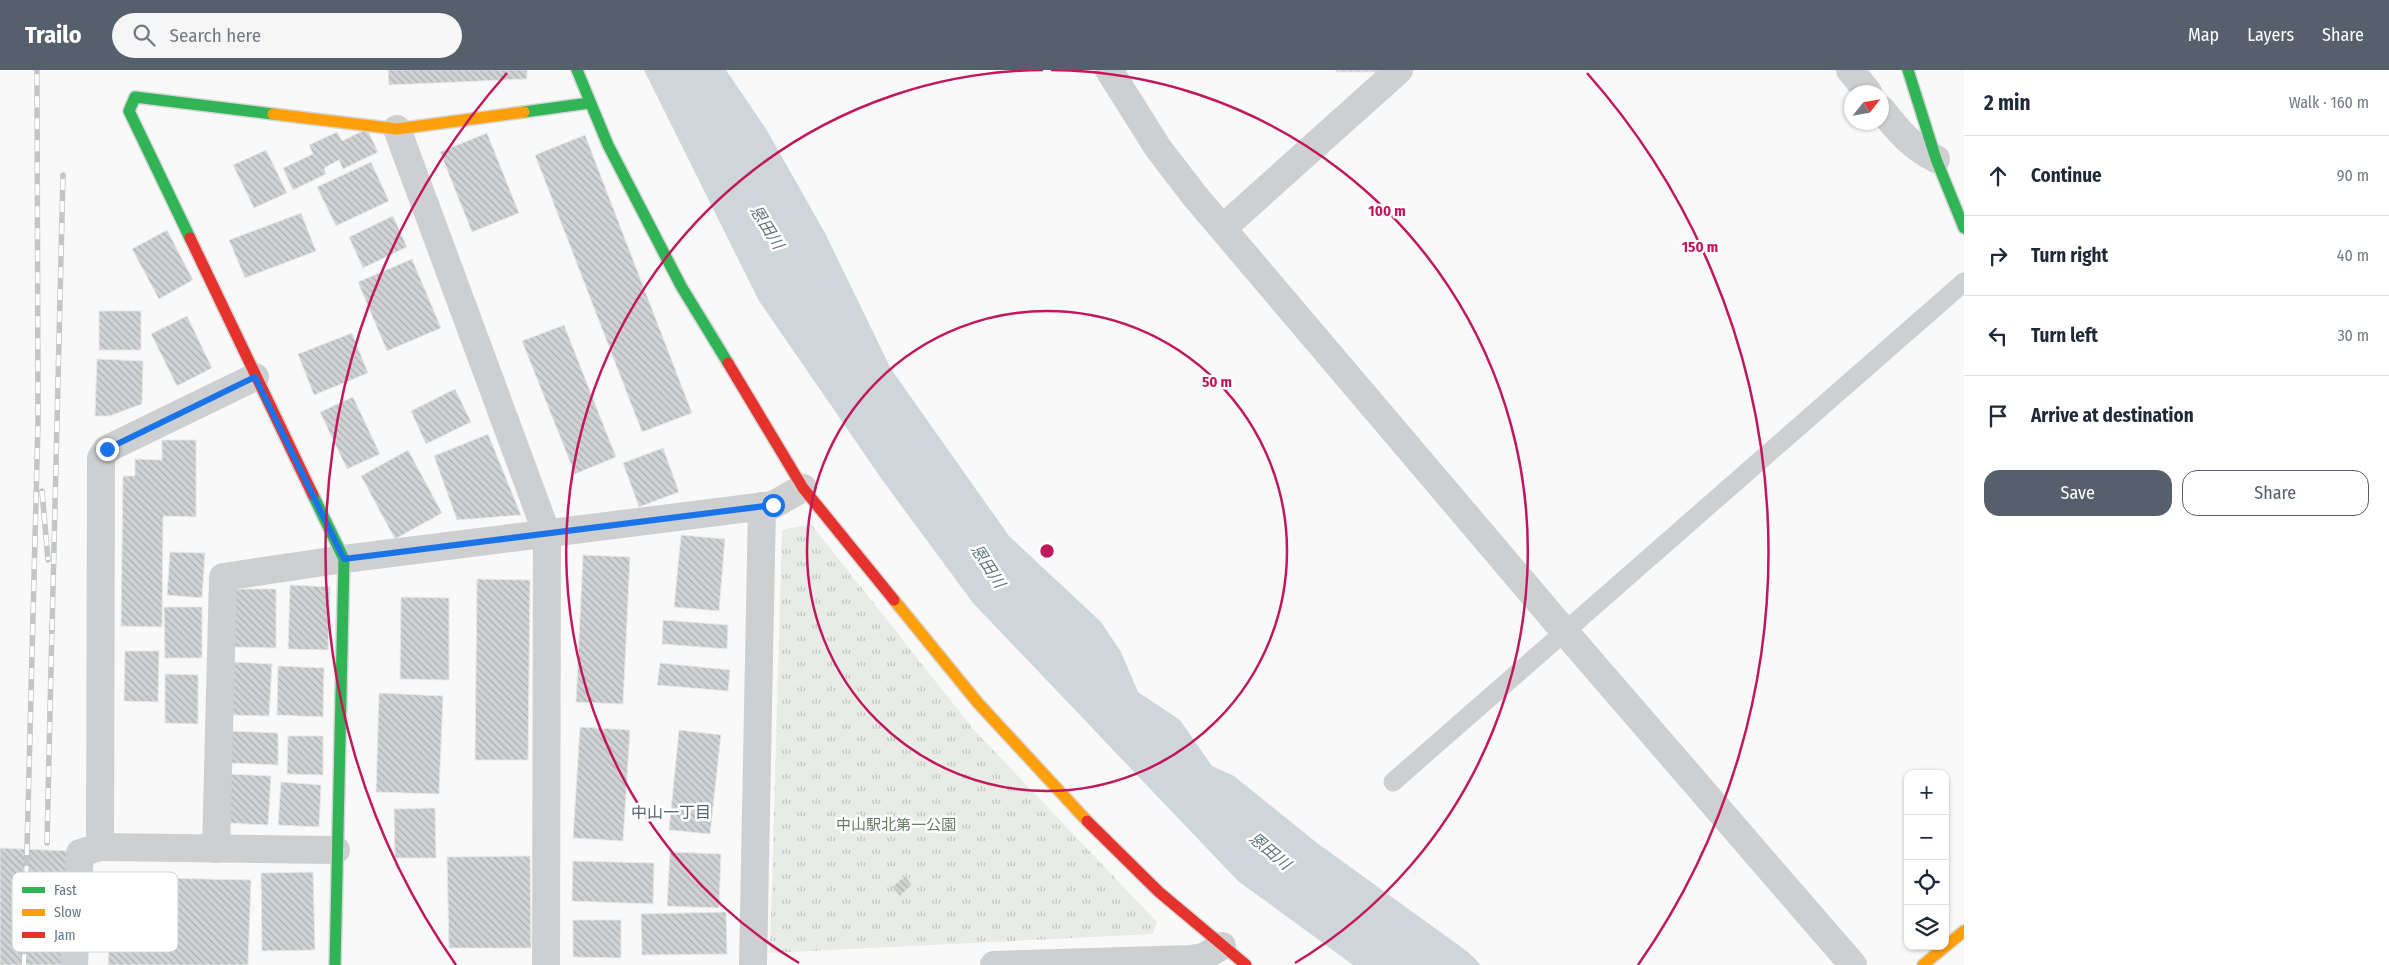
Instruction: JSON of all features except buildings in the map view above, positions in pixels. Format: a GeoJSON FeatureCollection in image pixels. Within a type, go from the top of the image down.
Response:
{"type":"FeatureCollection","features":[{"type":"Feature","properties":{"kind":"street"},"geometry":{"type":"LineString","coordinates":[[577,70],[589,103],[608,145],[681,286],[803,488],[978,703],[1064,798],[1159,892],[1246,965]]}},
{"type":"Feature","properties":{"kind":"street"},"geometry":{"type":"LineString","coordinates":[[1109,70],[1158,148],[1194,195],[1564,632],[1853,965]]}},
{"type":"Feature","properties":{"kind":"street"},"geometry":{"type":"LineString","coordinates":[[1223,228],[1400,70]]}},
{"type":"Feature","properties":{"kind":"street"},"geometry":{"type":"LineString","coordinates":[[1850,70],[1862,85]]}},
{"type":"Feature","properties":{"kind":"street"},"geometry":{"type":"LineString","coordinates":[[1908,70],[1936,160],[1964,228]]}},
{"type":"Feature","properties":{"kind":"street"},"geometry":{"type":"LineString","coordinates":[[335,965],[336,850],[344,559],[129,112],[135,97],[397,128],[589,103]]}},
{"type":"Feature","properties":{"kind":"street"},"geometry":{"type":"LineString","coordinates":[[1889,119],[1917,150],[1936,160]]}},
{"type":"Feature","properties":{"kind":"street"},"geometry":{"type":"LineString","coordinates":[[397,128],[547,534],[546,965]]}},
{"type":"Feature","properties":{"kind":"street"},"geometry":{"type":"LineString","coordinates":[[100,847],[101,458],[107,449],[255,377]]}},
{"type":"Feature","properties":{"kind":"street"},"geometry":{"type":"LineString","coordinates":[[216,849],[223,578],[344,559],[773,505],[803,488]]}},
{"type":"Feature","properties":{"kind":"street"},"geometry":{"type":"LineString","coordinates":[[753,965],[762,506]]}},
{"type":"Feature","properties":{"kind":"street"},"geometry":{"type":"LineString","coordinates":[[79,872],[80,853],[100,847],[336,850]]}},
{"type":"Feature","properties":{"kind":"street"},"geometry":{"type":"LineString","coordinates":[[1923,965],[1964,931]]}},
{"type":"Feature","properties":{"kind":"street"},"geometry":{"type":"LineString","coordinates":[[994,965],[1190,959],[1203,957],[1222,946]]}},
{"type":"Feature","properties":{"kind":"street"},"geometry":{"type":"LineString","coordinates":[[74,965],[75,952]]}},
{"type":"Feature","properties":{"kind":"lane"},"geometry":{"type":"LineString","coordinates":[[1393,782],[1964,282]]}},
{"type":"Feature","properties":{"kind":"green space","name":"中山駅北第一公園"},"geometry":{"type":"Polygon","coordinates":[[[811,524],[974,730],[1157,922],[1153,934],[770,953],[782,530],[811,524]]]}},
{"type":"Feature","properties":{"kind":"water","name":"恩田川"},"geometry":{"type":"Polygon","coordinates":[[[644,70],[726,70],[766,129],[825,233],[891,369],[1009,536],[1101,622],[1121,652],[1138,692],[1180,720],[1212,766],[1234,776],[1317,843],[1468,952],[1481,965],[1353,965],[1238,881],[973,603],[883,481],[759,301],[644,70]]]}},
{"type":"Feature","properties":{"kind":"railway"},"geometry":{"type":"LineString","coordinates":[[26,872],[38,423],[37,70]]}},
{"type":"Feature","properties":{"kind":"railway"},"geometry":{"type":"LineString","coordinates":[[52,630],[63,175]]}},
{"type":"Feature","properties":{"kind":"railway"},"geometry":{"type":"LineString","coordinates":[[42,491],[48,560]]}},
{"type":"Feature","properties":{"kind":"railway"},"geometry":{"type":"LineString","coordinates":[[47,843],[52,625]]}},
{"type":"Feature","properties":{"kind":"railway"},"geometry":{"type":"LineString","coordinates":[[24,952],[24,965]]}},
{"type":"Feature","properties":{"kind":"traffic: fast"},"geometry":{"type":"LineString","coordinates":[[577,70],[608,145],[681,286],[728,363]]}},
{"type":"Feature","properties":{"kind":"traffic: fast"},"geometry":{"type":"LineString","coordinates":[[1908,70],[1936,159],[1964,228]]}},
{"type":"Feature","properties":{"kind":"traffic: fast"},"geometry":{"type":"LineString","coordinates":[[190,238],[129,111],[135,97],[273,114]]}},
{"type":"Feature","properties":{"kind":"traffic: fast"},"geometry":{"type":"LineString","coordinates":[[524,112],[589,103]]}},
{"type":"Feature","properties":{"kind":"traffic: fast"},"geometry":{"type":"LineString","coordinates":[[313,495],[344,559],[335,965]]}},
{"type":"Feature","properties":{"kind":"traffic: slow"},"geometry":{"type":"LineString","coordinates":[[273,114],[397,129],[524,112]]}},
{"type":"Feature","properties":{"kind":"traffic: slow"},"geometry":{"type":"LineString","coordinates":[[894,600],[978,703],[1087,821]]}},
{"type":"Feature","properties":{"kind":"traffic: slow"},"geometry":{"type":"LineString","coordinates":[[1923,965],[1964,931]]}},
{"type":"Feature","properties":{"kind":"traffic: jam"},"geometry":{"type":"LineString","coordinates":[[190,238],[313,495]]}},
{"type":"Feature","properties":{"kind":"traffic: jam"},"geometry":{"type":"LineString","coordinates":[[728,363],[803,488],[894,600]]}},
{"type":"Feature","properties":{"kind":"traffic: jam"},"geometry":{"type":"LineString","coordinates":[[1087,821],[1159,892],[1246,965]]}},
{"type":"Feature","properties":{"kind":"district","name":"中山一丁目"},"geometry":{"type":"Point","coordinates":[671,812]}},
{"type":"Feature","properties":{"kind":"route"},"geometry":{"type":"LineString","coordinates":[[107,449],[255,377],[344,559],[773,505]]}}]}
